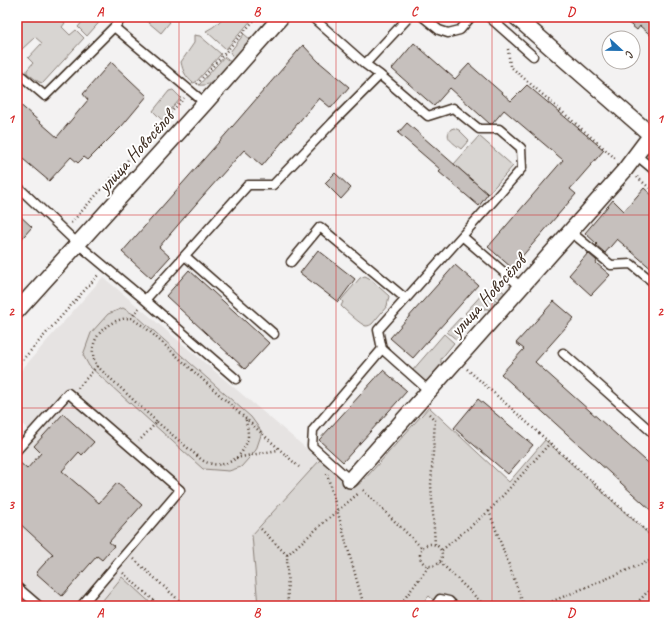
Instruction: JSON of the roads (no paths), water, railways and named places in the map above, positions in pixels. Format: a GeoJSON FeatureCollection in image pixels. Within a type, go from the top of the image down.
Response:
{"type":"FeatureCollection","features":[{"type":"Feature","properties":{"kind":"street","name":"улица Новосёлов"},"geometry":{"type":"LineString","coordinates":[[17,311],[205,103],[280,17]]}},
{"type":"Feature","properties":{"kind":"street"},"geometry":{"type":"LineString","coordinates":[[516,17],[653,134]]}},
{"type":"Feature","properties":{"kind":"street","name":"улица Новосёлов"},"geometry":{"type":"LineString","coordinates":[[350,480],[626,168],[653,134]]}},
{"type":"Feature","properties":{"kind":"lane"},"geometry":{"type":"LineString","coordinates":[[17,72],[45,96],[123,17]]}},
{"type":"Feature","properties":{"kind":"lane"},"geometry":{"type":"LineString","coordinates":[[312,17],[365,64],[428,116],[453,108],[480,129],[499,129],[521,148],[522,168],[378,330],[382,349],[429,391]]}},
{"type":"Feature","properties":{"kind":"lane"},"geometry":{"type":"LineString","coordinates":[[365,64],[409,17]]}},
{"type":"Feature","properties":{"kind":"lane"},"geometry":{"type":"LineString","coordinates":[[423,17],[439,30],[448,33],[460,30],[471,17]]}},
{"type":"Feature","properties":{"kind":"lane"},"geometry":{"type":"LineString","coordinates":[[489,17],[533,56]]}},
{"type":"Feature","properties":{"kind":"lane"},"geometry":{"type":"LineString","coordinates":[[114,27],[205,103]]}},
{"type":"Feature","properties":{"kind":"lane"},"geometry":{"type":"LineString","coordinates":[[145,300],[248,185],[273,186],[333,122],[380,75]]}},
{"type":"Feature","properties":{"kind":"lane"},"geometry":{"type":"LineString","coordinates":[[636,155],[654,170]]}},
{"type":"Feature","properties":{"kind":"lane"},"geometry":{"type":"LineString","coordinates":[[17,186],[78,244],[236,379]]}},
{"type":"Feature","properties":{"kind":"lane"},"geometry":{"type":"LineString","coordinates":[[291,262],[320,227],[406,300]]}},
{"type":"Feature","properties":{"kind":"lane"},"geometry":{"type":"LineString","coordinates":[[569,233],[611,265],[631,264],[654,283]]}},
{"type":"Feature","properties":{"kind":"lane"},"geometry":{"type":"LineString","coordinates":[[462,236],[521,287]]}},
{"type":"Feature","properties":{"kind":"lane"},"geometry":{"type":"LineString","coordinates":[[184,256],[274,334]]}},
{"type":"Feature","properties":{"kind":"lane"},"geometry":{"type":"LineString","coordinates":[[350,480],[312,446],[313,430],[382,349]]}},
{"type":"Feature","properties":{"kind":"lane"},"geometry":{"type":"LineString","coordinates":[[563,353],[654,434]]}},
{"type":"Feature","properties":{"kind":"lane"},"geometry":{"type":"LineString","coordinates":[[17,450],[68,393],[180,490],[81,606]]}},
{"type":"Feature","properties":{"kind":"lane"},"geometry":{"type":"LineString","coordinates":[[17,587],[39,606]]}},
{"type":"Feature","properties":{"kind":"lane"},"geometry":{"type":"LineString","coordinates":[[435,606],[440,599],[449,601],[454,606]]}}]}
